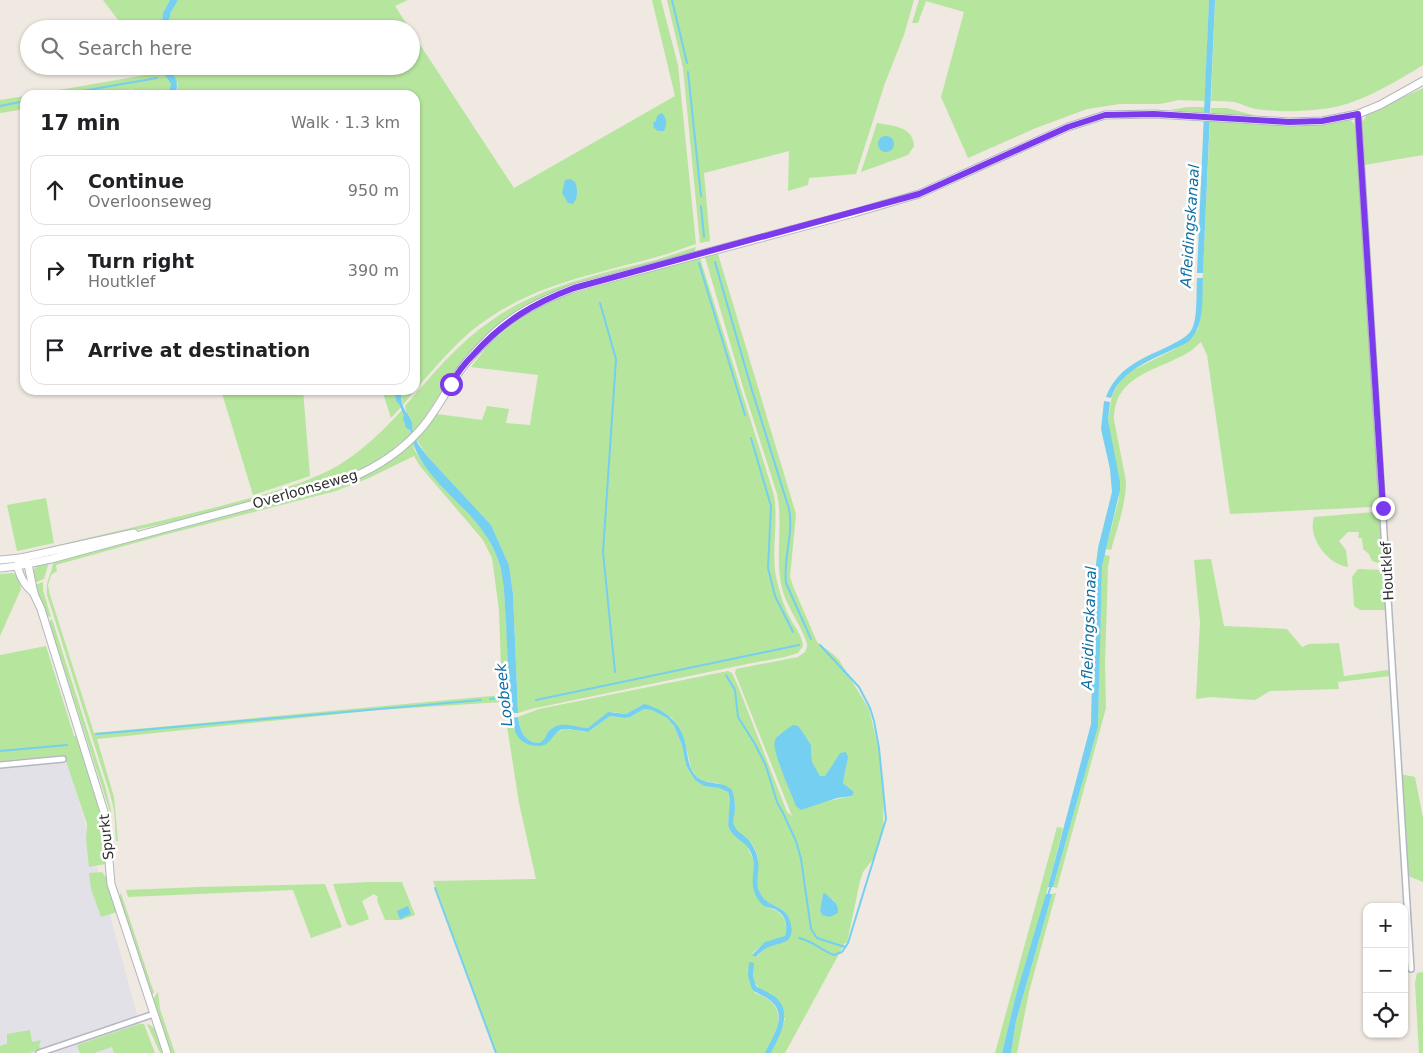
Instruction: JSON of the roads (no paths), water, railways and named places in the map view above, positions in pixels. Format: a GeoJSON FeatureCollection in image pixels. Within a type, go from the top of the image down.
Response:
{"type":"FeatureCollection","features":[{"type":"Feature","properties":{"kind":"street","name":"Overloonseweg"},"geometry":{"type":"LineString","coordinates":[[0,568],[28,564],[130,538],[139,534],[351,478],[371,469],[392,455],[417,433],[436,409],[462,368],[488,338],[518,314],[546,299],[574,288],[919,194],[1068,127],[1105,115],[1154,114],[1289,122],[1322,121],[1358,114],[1380,105],[1423,81]]}},
{"type":"Feature","properties":{"kind":"street","name":"Houtklef"},"geometry":{"type":"LineString","coordinates":[[1358,114],[1410,969]]}},
{"type":"Feature","properties":{"kind":"street","name":"Overloonseweg"},"geometry":{"type":"LineString","coordinates":[[0,560],[21,558],[130,533],[139,534]]}},
{"type":"Feature","properties":{"kind":"street"},"geometry":{"type":"LineString","coordinates":[[17,566],[21,558],[28,564]]}},
{"type":"Feature","properties":{"kind":"street","name":"Spurkt"},"geometry":{"type":"LineString","coordinates":[[28,564],[34,594],[42,609],[105,815],[111,884],[167,1053]]}},
{"type":"Feature","properties":{"kind":"street","name":"Spurkt"},"geometry":{"type":"LineString","coordinates":[[17,566],[21,578],[34,594]]}},
{"type":"Feature","properties":{"kind":"street"},"geometry":{"type":"LineString","coordinates":[[0,765],[63,759]]}},
{"type":"Feature","properties":{"kind":"street"},"geometry":{"type":"LineString","coordinates":[[39,1053],[154,1014]]}},
{"type":"Feature","properties":{"kind":"water"},"geometry":{"type":"Polygon","coordinates":[[[170,0],[178,0],[171,12],[169,20],[162,20],[163,13],[170,0]]]}},
{"type":"Feature","properties":{"kind":"water"},"geometry":{"type":"Polygon","coordinates":[[[1209,0],[1215,0],[1203,273],[1197,273],[1209,0]]]}},
{"type":"Feature","properties":{"kind":"water"},"geometry":{"type":"Polygon","coordinates":[[[165,75],[173,75],[177,83],[176,90],[169,90],[171,84],[165,75]]]}},
{"type":"Feature","properties":{"kind":"water"},"geometry":{"type":"Polygon","coordinates":[[[661,113],[666,120],[666,124],[664,131],[658,131],[654,128],[653,123],[661,113]]]}},
{"type":"Feature","properties":{"kind":"water"},"geometry":{"type":"Polygon","coordinates":[[[886,136],[892,138],[894,144],[892,150],[886,152],[880,150],[878,144],[880,138],[886,136]]]}},
{"type":"Feature","properties":{"kind":"water"},"geometry":{"type":"Polygon","coordinates":[[[570,179],[575,182],[577,188],[577,196],[573,204],[568,203],[562,193],[565,180],[570,179]]]}},
{"type":"Feature","properties":{"kind":"water"},"geometry":{"type":"Polygon","coordinates":[[[1197,278],[1203,278],[1202,305],[1200,322],[1193,337],[1187,343],[1154,358],[1132,371],[1116,387],[1111,398],[1106,397],[1123,372],[1148,356],[1178,341],[1190,332],[1195,318],[1197,278]]]}},
{"type":"Feature","properties":{"kind":"water"},"geometry":{"type":"Polygon","coordinates":[[[395,395],[401,395],[403,406],[412,422],[412,429],[418,444],[491,525],[509,565],[513,594],[518,713],[513,713],[511,705],[504,594],[498,558],[485,534],[423,464],[415,448],[410,430],[406,428],[399,404],[395,395]]]}},
{"type":"Feature","properties":{"kind":"water"},"geometry":{"type":"Polygon","coordinates":[[[1104,401],[1110,402],[1108,420],[1120,490],[1102,566],[1098,727],[1053,887],[1048,887],[1091,724],[1094,581],[1098,548],[1112,492],[1110,469],[1101,429],[1104,401]]]}},
{"type":"Feature","properties":{"kind":"water"},"geometry":{"type":"Polygon","coordinates":[[[644,704],[658,709],[670,717],[679,728],[685,742],[689,764],[696,776],[704,781],[724,785],[732,790],[735,806],[734,825],[755,850],[758,865],[757,884],[759,891],[762,897],[781,909],[789,918],[792,931],[788,940],[765,949],[756,957],[752,955],[765,942],[785,936],[785,919],[774,909],[764,906],[755,894],[751,853],[746,845],[730,830],[728,822],[730,803],[728,792],[719,788],[704,786],[695,780],[686,765],[682,745],[674,726],[667,718],[652,710],[644,709],[630,717],[610,716],[588,732],[570,729],[561,730],[546,744],[539,746],[520,740],[514,728],[513,718],[518,717],[520,727],[526,738],[539,743],[544,740],[549,731],[558,725],[588,728],[608,712],[626,714],[644,704]]]}},
{"type":"Feature","properties":{"kind":"water"},"geometry":{"type":"Polygon","coordinates":[[[793,725],[798,726],[811,745],[812,762],[820,776],[825,776],[840,753],[846,752],[848,757],[843,783],[854,792],[852,796],[837,798],[801,810],[796,806],[779,763],[775,746],[776,738],[793,725]]]}},
{"type":"Feature","properties":{"kind":"water"},"geometry":{"type":"Polygon","coordinates":[[[825,893],[836,904],[838,909],[838,913],[830,917],[822,915],[820,910],[823,894],[825,893]]]}},
{"type":"Feature","properties":{"kind":"water"},"geometry":{"type":"Polygon","coordinates":[[[1046,894],[1052,894],[1016,1021],[1011,1053],[1002,1053],[1016,995],[1046,894]]]}},
{"type":"Feature","properties":{"kind":"water"},"geometry":{"type":"Polygon","coordinates":[[[408,906],[411,914],[400,919],[397,911],[408,906]]]}},
{"type":"Feature","properties":{"kind":"water"},"geometry":{"type":"Polygon","coordinates":[[[749,962],[754,963],[753,975],[756,986],[774,996],[780,1002],[783,1009],[784,1016],[781,1031],[771,1053],[765,1053],[775,1034],[779,1014],[772,1002],[752,989],[748,976],[749,962]]]}},
{"type":"Feature","properties":{"kind":"waterway"},"geometry":{"type":"LineString","coordinates":[[672,0],[687,63]]}},
{"type":"Feature","properties":{"kind":"waterway"},"geometry":{"type":"LineString","coordinates":[[688,72],[701,196]]}},
{"type":"Feature","properties":{"kind":"waterway"},"geometry":{"type":"LineString","coordinates":[[88,90],[157,78]]}},
{"type":"Feature","properties":{"kind":"waterway"},"geometry":{"type":"LineString","coordinates":[[0,106],[20,102]]}},
{"type":"Feature","properties":{"kind":"waterway"},"geometry":{"type":"LineString","coordinates":[[701,206],[704,237]]}},
{"type":"Feature","properties":{"kind":"waterway"},"geometry":{"type":"LineString","coordinates":[[715,262],[789,509],[790,527],[785,574],[786,583],[811,639]]}},
{"type":"Feature","properties":{"kind":"waterway"},"geometry":{"type":"LineString","coordinates":[[699,263],[745,415]]}},
{"type":"Feature","properties":{"kind":"waterway"},"geometry":{"type":"LineString","coordinates":[[600,303],[616,359],[603,552],[615,672]]}},
{"type":"Feature","properties":{"kind":"waterway"},"geometry":{"type":"LineString","coordinates":[[751,438],[771,506],[768,568],[775,596],[793,632]]}},
{"type":"Feature","properties":{"kind":"waterway"},"geometry":{"type":"LineString","coordinates":[[536,700],[799,645]]}},
{"type":"Feature","properties":{"kind":"waterway"},"geometry":{"type":"LineString","coordinates":[[799,938],[809,941],[834,955],[842,952],[848,943],[886,819],[879,748],[870,708],[859,687],[820,645]]}},
{"type":"Feature","properties":{"kind":"waterway"},"geometry":{"type":"LineString","coordinates":[[726,675],[735,690],[738,717],[766,766],[777,802],[796,841],[801,859],[811,929],[817,938],[845,947]]}},
{"type":"Feature","properties":{"kind":"waterway","name":"Loobeek"},"geometry":{"type":"LineString","coordinates":[[490,699],[498,698]]}},
{"type":"Feature","properties":{"kind":"waterway"},"geometry":{"type":"LineString","coordinates":[[96,734],[481,700]]}},
{"type":"Feature","properties":{"kind":"waterway"},"geometry":{"type":"LineString","coordinates":[[0,751],[67,745]]}},
{"type":"Feature","properties":{"kind":"waterway","name":"Afleidingskanaal"},"geometry":{"type":"LineString","coordinates":[[1048,895],[1051,886]]}},
{"type":"Feature","properties":{"kind":"waterway"},"geometry":{"type":"LineString","coordinates":[[435,888],[496,1053]]}}]}
